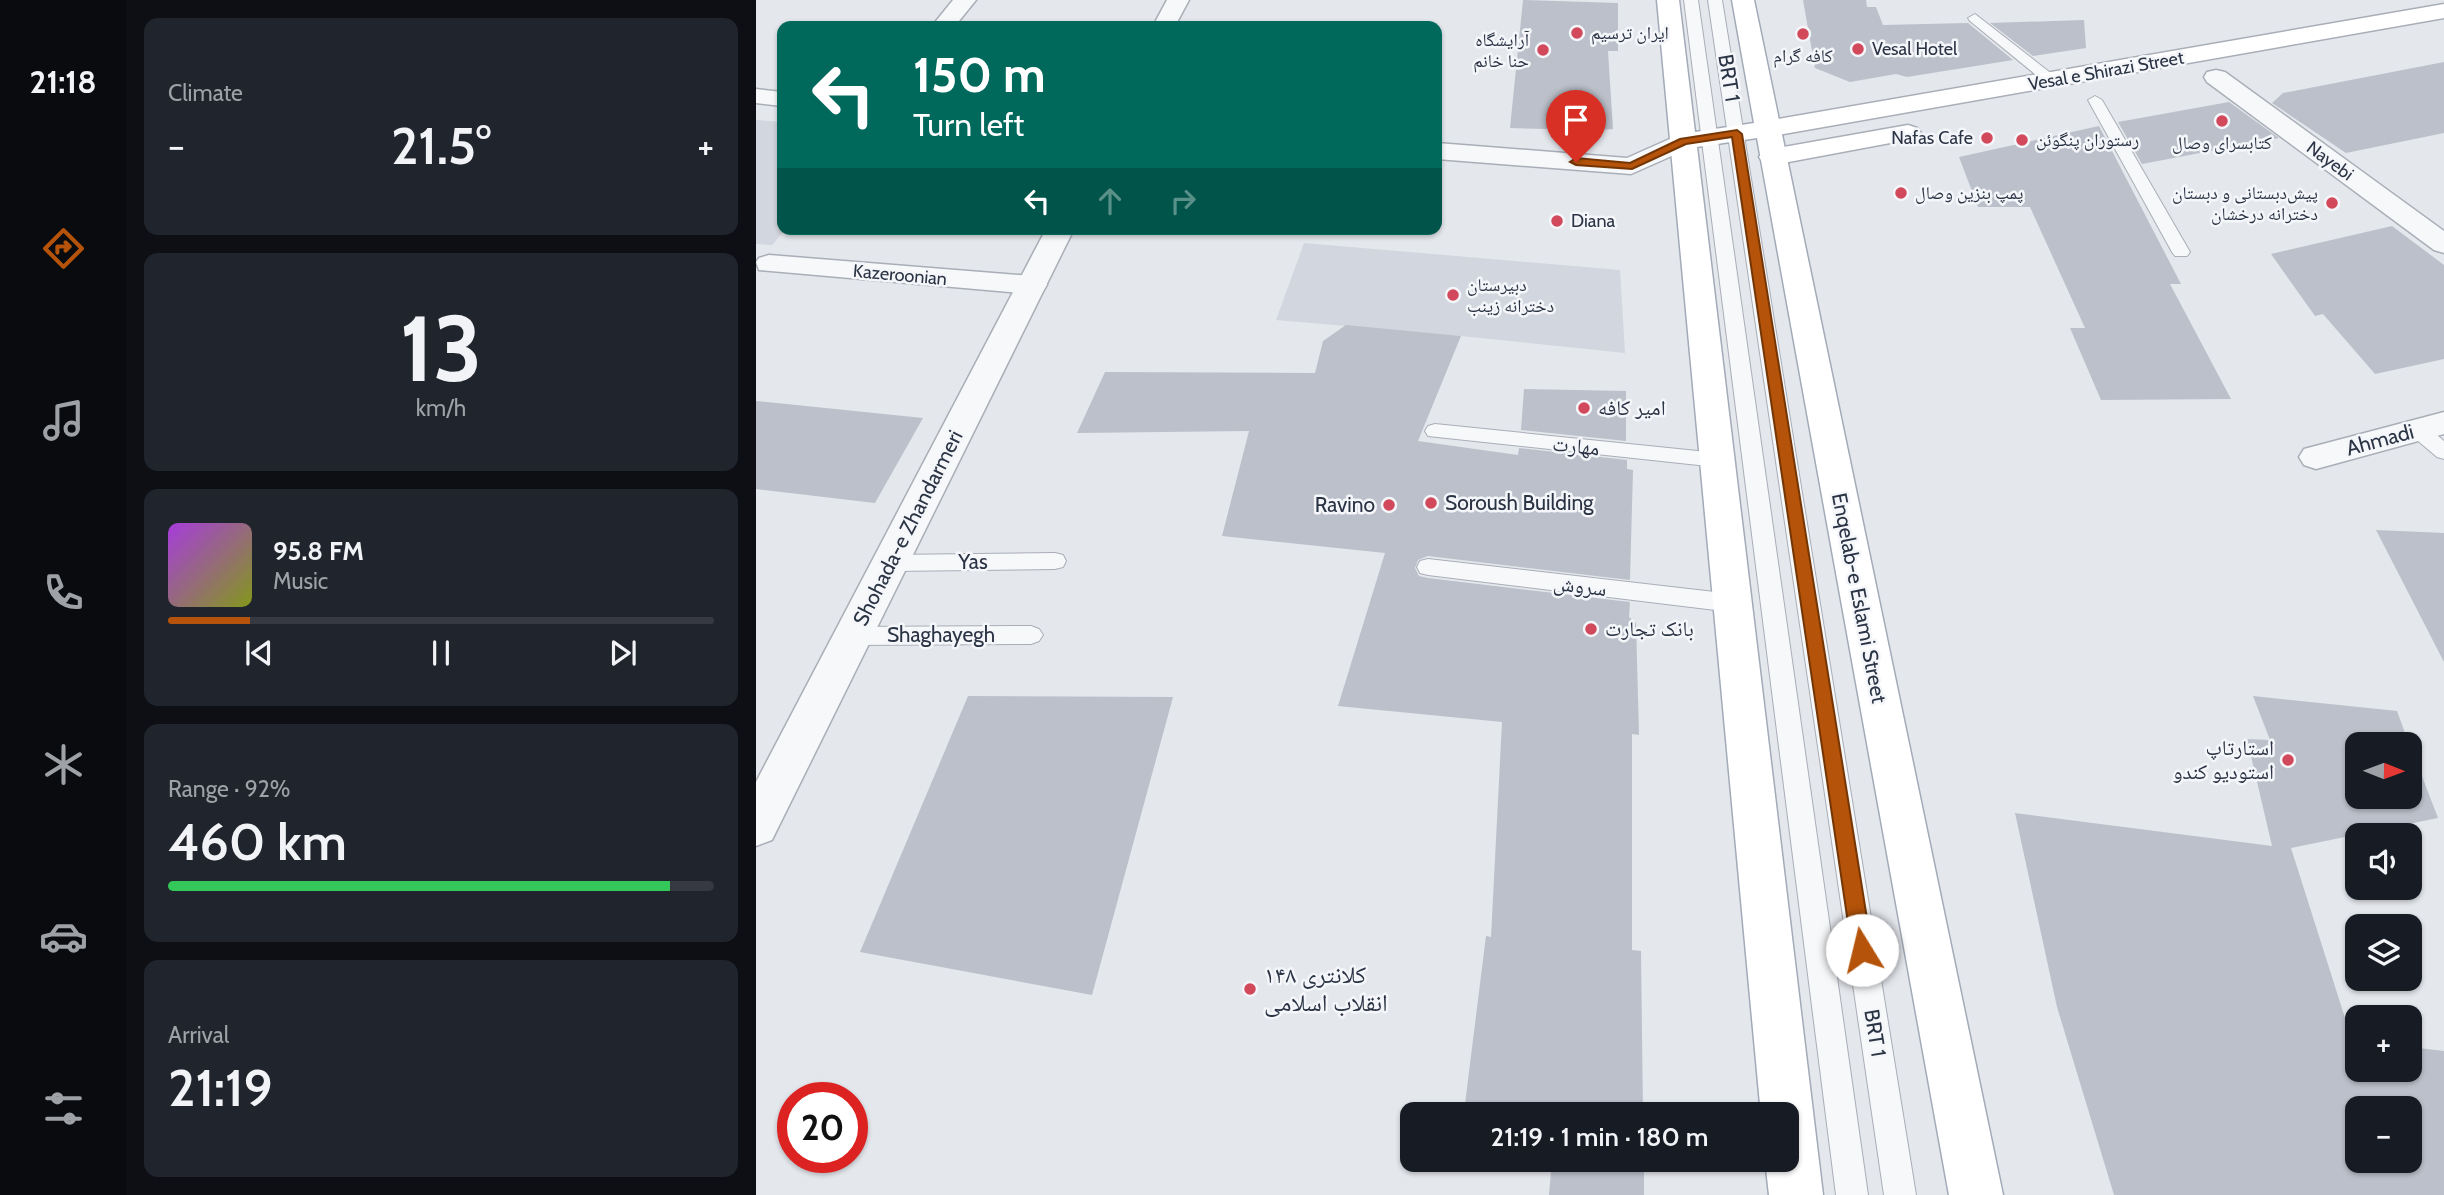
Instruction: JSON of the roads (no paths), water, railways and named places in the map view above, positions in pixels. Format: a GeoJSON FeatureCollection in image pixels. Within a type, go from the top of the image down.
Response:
{"type":"FeatureCollection","features":[{"type":"Feature","properties":{"kind":"main road"},"geometry":{"type":"LineString","coordinates":[[1668,0],[1696,139],[1717,460],[1796,1195]]}},
{"type":"Feature","properties":{"kind":"main road","name":"Enqelab-e Eslami Street"},"geometry":{"type":"LineString","coordinates":[[1743,0],[1759,140],[1976,1195]]}},
{"type":"Feature","properties":{"kind":"main road","name":"Vesal e Shirazi Street"},"geometry":{"type":"LineString","coordinates":[[1759,140],[1831,119],[2444,10]]}},
{"type":"Feature","properties":{"kind":"main road","name":"Vesal e Shirazi Street"},"geometry":{"type":"LineString","coordinates":[[2189,82],[2242,72]]}},
{"type":"Feature","properties":{"kind":"main road","name":"Vesal e Shirazi Street"},"geometry":{"type":"LineString","coordinates":[[2068,104],[2122,95]]}},
{"type":"Feature","properties":{"kind":"main road"},"geometry":{"type":"LineString","coordinates":[[1831,119],[1839,145]]}},
{"type":"Feature","properties":{"kind":"main road"},"geometry":{"type":"LineString","coordinates":[[1696,139],[1839,145],[1933,128]]}},
{"type":"Feature","properties":{"kind":"street"},"geometry":{"type":"LineString","coordinates":[[947,21],[965,0]]}},
{"type":"Feature","properties":{"kind":"street"},"geometry":{"type":"LineString","coordinates":[[1167,21],[1178,0]]}},
{"type":"Feature","properties":{"kind":"street","name":"Nayebi"},"geometry":{"type":"LineString","coordinates":[[2216,77],[2444,244]]}},
{"type":"Feature","properties":{"kind":"street"},"geometry":{"type":"LineString","coordinates":[[756,96],[777,98]]}},
{"type":"Feature","properties":{"kind":"street"},"geometry":{"type":"LineString","coordinates":[[1442,151],[1632,166],[1696,139]]}},
{"type":"Feature","properties":{"kind":"street","name":"Shohada-e Zhandarmeri"},"geometry":{"type":"LineString","coordinates":[[756,826],[1057,235]]}},
{"type":"Feature","properties":{"kind":"street","name":"Kazeroonian"},"geometry":{"type":"LineString","coordinates":[[769,264],[1032,285]]}},
{"type":"Feature","properties":{"kind":"street","name":"Ahmadi"},"geometry":{"type":"LineString","coordinates":[[2316,457],[2431,426]]}},
{"type":"Feature","properties":{"kind":"lane","name":"BRT 1"},"geometry":{"type":"LineString","coordinates":[[1691,0],[1696,139],[1852,1195]]}},
{"type":"Feature","properties":{"kind":"lane","name":"BRT 1"},"geometry":{"type":"LineString","coordinates":[[1715,0],[1759,140],[1900,1195]]}},
{"type":"Feature","properties":{"kind":"lane"},"geometry":{"type":"LineString","coordinates":[[1975,18],[2052,81]]}},
{"type":"Feature","properties":{"kind":"lane"},"geometry":{"type":"LineString","coordinates":[[2095,100],[2182,252]]}},
{"type":"Feature","properties":{"kind":"lane"},"geometry":{"type":"LineString","coordinates":[[2431,426],[2444,452]]}},
{"type":"Feature","properties":{"kind":"lane","name":"مهارت"},"geometry":{"type":"LineString","coordinates":[[1435,431],[1717,460]]}},
{"type":"Feature","properties":{"kind":"lane","name":"Yas"},"geometry":{"type":"LineString","coordinates":[[891,562],[1055,561]]}},
{"type":"Feature","properties":{"kind":"lane","name":"سروش"},"geometry":{"type":"LineString","coordinates":[[1428,567],[1732,603]]}},
{"type":"Feature","properties":{"kind":"lane","name":"Shaghayegh"},"geometry":{"type":"LineString","coordinates":[[852,636],[1031,635]]}},
{"type":"Feature","properties":{"kind":"place","name":"ایران ترسیم"},"geometry":{"type":"Point","coordinates":[1577,33]}},
{"type":"Feature","properties":{"kind":"place","name":"کافه گرام"},"geometry":{"type":"Point","coordinates":[1803,34]}},
{"type":"Feature","properties":{"kind":"place","name":"Vesal Hotel"},"geometry":{"type":"Point","coordinates":[1858,49]}},
{"type":"Feature","properties":{"kind":"place","name":"آرایشگاه حنا خانم"},"geometry":{"type":"Point","coordinates":[1543,50]}},
{"type":"Feature","properties":{"kind":"place","name":"کتابسرای وصال"},"geometry":{"type":"Point","coordinates":[2222,121]}},
{"type":"Feature","properties":{"kind":"place","name":"Nafas Cafe"},"geometry":{"type":"Point","coordinates":[1987,138]}},
{"type":"Feature","properties":{"kind":"place","name":"رستوران پنگوئن"},"geometry":{"type":"Point","coordinates":[2022,140]}},
{"type":"Feature","properties":{"kind":"place","name":"پمپ بنزین وصال"},"geometry":{"type":"Point","coordinates":[1901,193]}},
{"type":"Feature","properties":{"kind":"place","name":"پیش‌دبستانی و دبستان دخترانه درخشان"},"geometry":{"type":"Point","coordinates":[2332,203]}},
{"type":"Feature","properties":{"kind":"place","name":"Diana"},"geometry":{"type":"Point","coordinates":[1557,221]}},
{"type":"Feature","properties":{"kind":"place","name":"دبیرستان دخترانه زینب"},"geometry":{"type":"Point","coordinates":[1453,295]}},
{"type":"Feature","properties":{"kind":"place","name":"امیر کافه"},"geometry":{"type":"Point","coordinates":[1584,408]}},
{"type":"Feature","properties":{"kind":"place","name":"Soroush Building"},"geometry":{"type":"Point","coordinates":[1431,503]}},
{"type":"Feature","properties":{"kind":"place","name":"Ravino"},"geometry":{"type":"Point","coordinates":[1389,505]}},
{"type":"Feature","properties":{"kind":"place","name":"بانک تجارت"},"geometry":{"type":"Point","coordinates":[1591,629]}},
{"type":"Feature","properties":{"kind":"place","name":"استارتاپ استودیو کندو"},"geometry":{"type":"Point","coordinates":[2288,760]}},
{"type":"Feature","properties":{"kind":"place","name":"کلانتری ۱۴۸ انقلاب اسلامی"},"geometry":{"type":"Point","coordinates":[1250,989]}}]}
